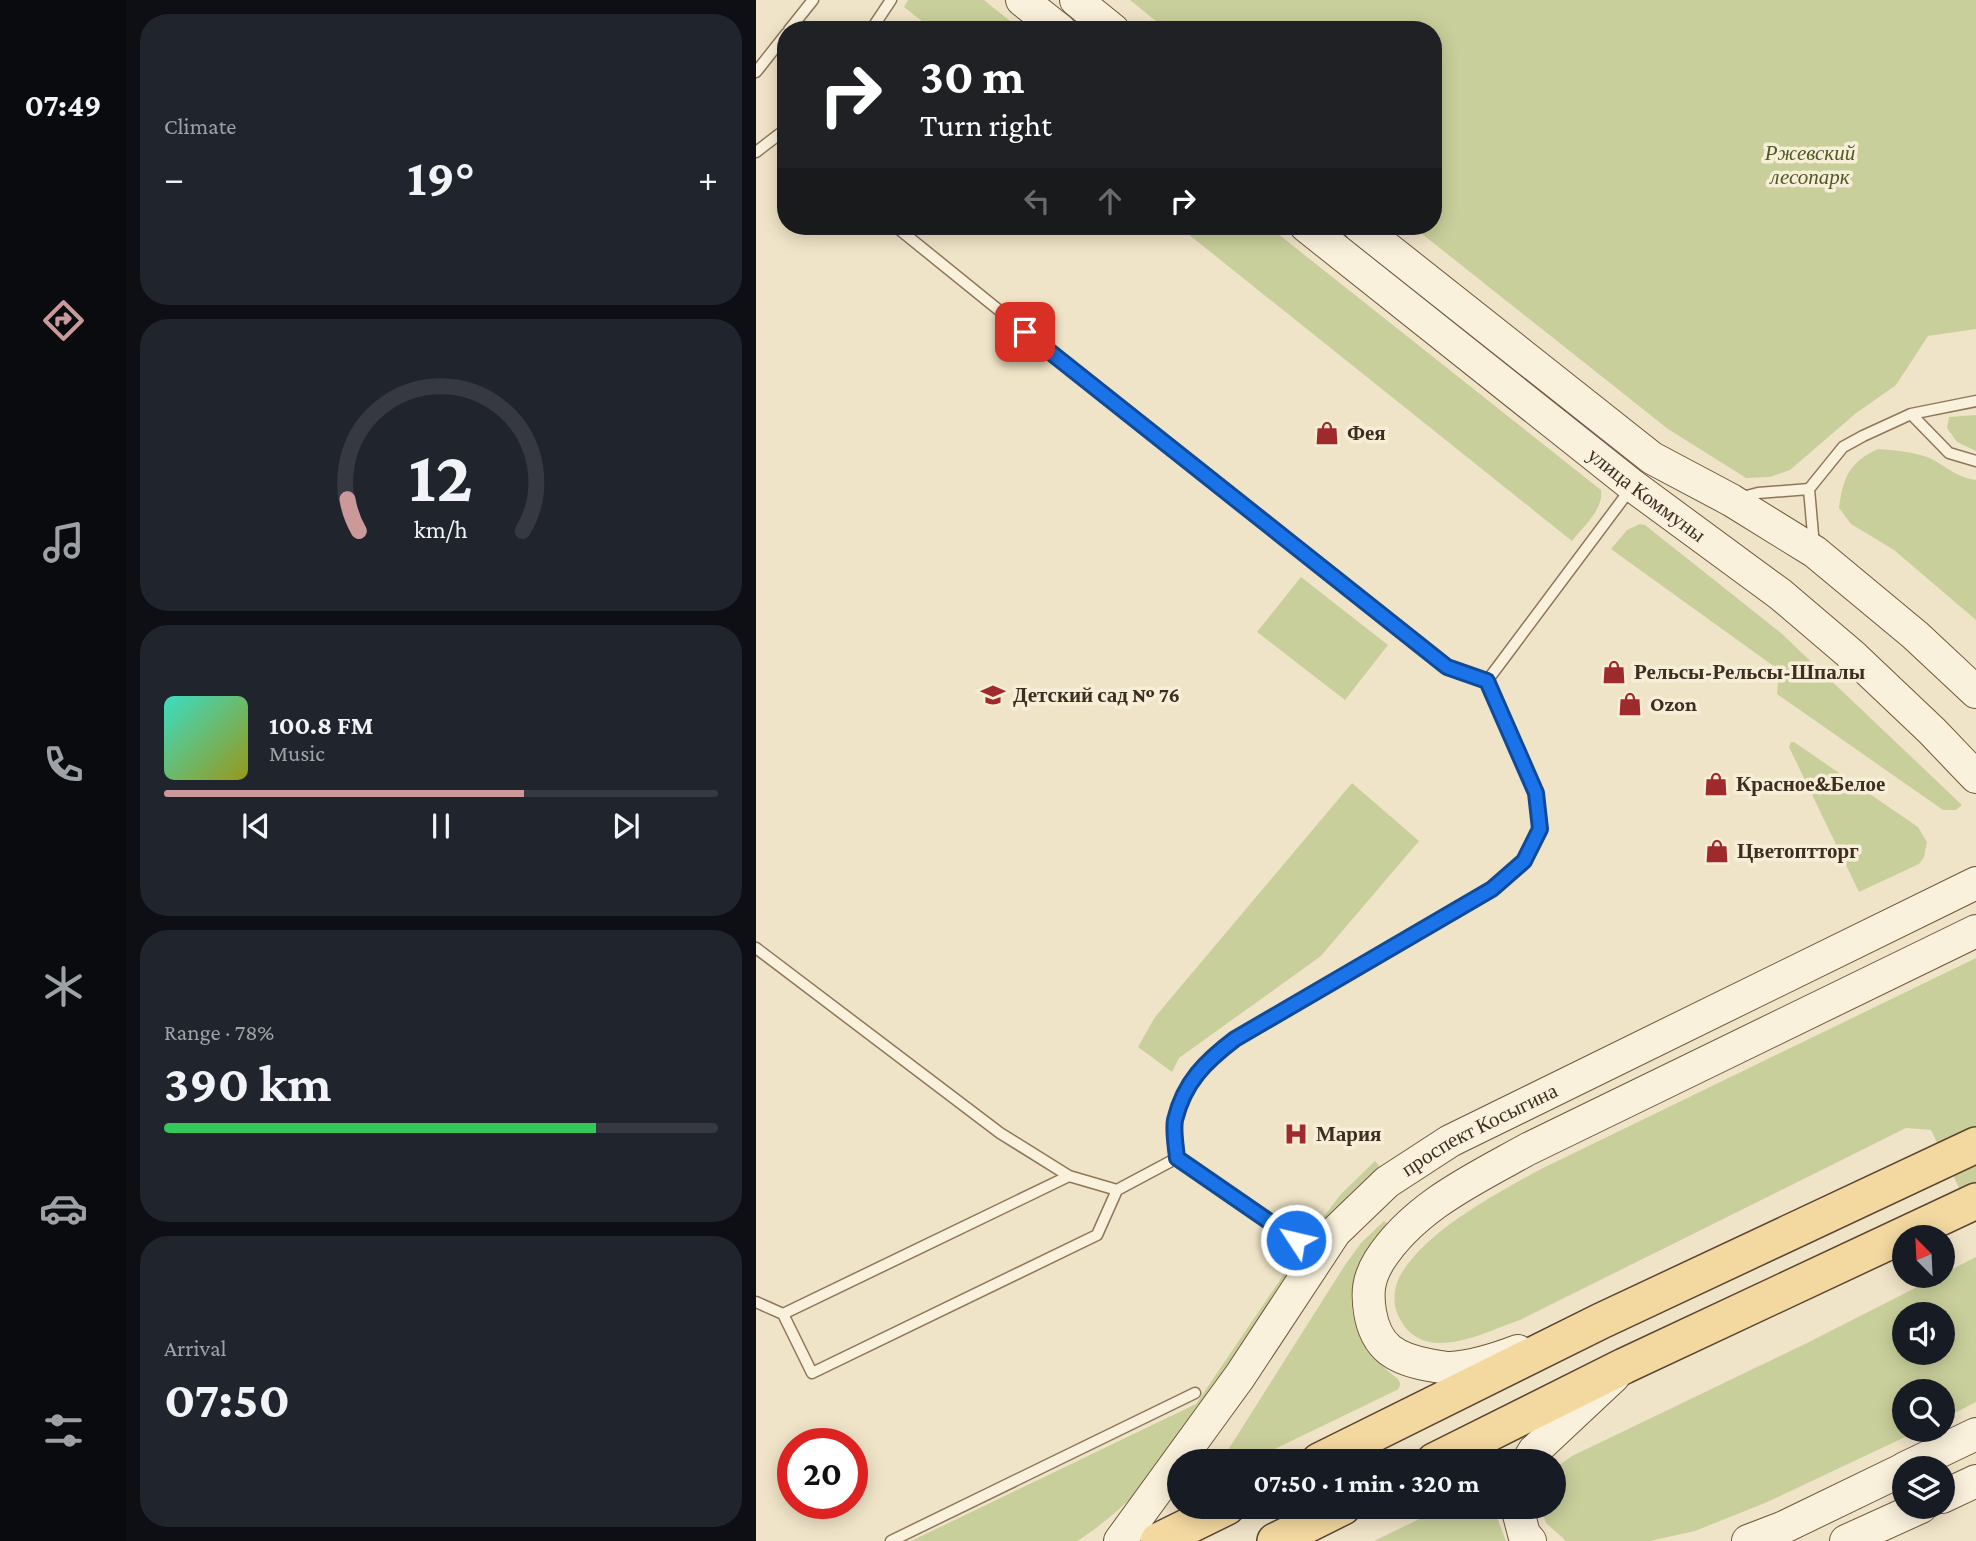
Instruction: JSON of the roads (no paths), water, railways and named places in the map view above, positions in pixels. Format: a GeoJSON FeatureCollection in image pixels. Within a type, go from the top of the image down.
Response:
{"type":"FeatureCollection","features":[{"type":"Feature","properties":{"kind":"main road"},"geometry":{"type":"LineString","coordinates":[[1022,0],[1049,21]]}},
{"type":"Feature","properties":{"kind":"main road"},"geometry":{"type":"LineString","coordinates":[[1076,0],[1102,21]]}},
{"type":"Feature","properties":{"kind":"main road","name":"улица Коммуны"},"geometry":{"type":"LineString","coordinates":[[1317,235],[1633,486],[1780,594],[1932,731],[1976,777]]}},
{"type":"Feature","properties":{"kind":"main road","name":"улица Коммуны"},"geometry":{"type":"LineString","coordinates":[[1370,235],[1652,458],[1731,500],[1815,552],[1915,635],[1976,692]]}},
{"type":"Feature","properties":{"kind":"main road","name":"проспект Косыгина"},"geometry":{"type":"LineString","coordinates":[[1120,1541],[1240,1376],[1335,1232],[1387,1182],[1450,1141],[1976,883]]}},
{"type":"Feature","properties":{"kind":"main road","name":"проспект Косыгина"},"geometry":{"type":"LineString","coordinates":[[1601,1321],[1497,1359],[1449,1368],[1404,1360],[1385,1347],[1371,1319],[1367,1291],[1378,1262],[1411,1222],[1466,1184],[1540,1143],[1976,931]]}},
{"type":"Feature","properties":{"kind":"main road","name":"проспект Косыгина"},"geometry":{"type":"LineString","coordinates":[[1343,1449],[1601,1321],[1961,1152]]}},
{"type":"Feature","properties":{"kind":"main road"},"geometry":{"type":"LineString","coordinates":[[1458,1449],[1624,1366],[1971,1203]]}},
{"type":"Feature","properties":{"kind":"main road"},"geometry":{"type":"LineString","coordinates":[[1536,1449],[1624,1366]]}},
{"type":"Feature","properties":{"kind":"main road"},"geometry":{"type":"LineString","coordinates":[[1930,1456],[1976,1433]]}},
{"type":"Feature","properties":{"kind":"main road"},"geometry":{"type":"LineString","coordinates":[[1748,1541],[1782,1528],[1892,1475]]}},
{"type":"Feature","properties":{"kind":"main road"},"geometry":{"type":"LineString","coordinates":[[1955,1491],[1976,1481]]}},
{"type":"Feature","properties":{"kind":"main road"},"geometry":{"type":"LineString","coordinates":[[1158,1541],[1203,1519]]}},
{"type":"Feature","properties":{"kind":"main road"},"geometry":{"type":"LineString","coordinates":[[1275,1541],[1319,1519]]}},
{"type":"Feature","properties":{"kind":"main road"},"geometry":{"type":"LineString","coordinates":[[1520,1519],[1524,1534],[1530,1541]]}},
{"type":"Feature","properties":{"kind":"main road"},"geometry":{"type":"LineString","coordinates":[[1846,1541],[1895,1519]]}},
{"type":"Feature","properties":{"kind":"lane"},"geometry":{"type":"LineString","coordinates":[[796,21],[813,0]]}},
{"type":"Feature","properties":{"kind":"lane"},"geometry":{"type":"LineString","coordinates":[[877,21],[891,0]]}},
{"type":"Feature","properties":{"kind":"lane"},"geometry":{"type":"LineString","coordinates":[[756,72],[777,45]]}},
{"type":"Feature","properties":{"kind":"lane"},"geometry":{"type":"LineString","coordinates":[[756,152],[777,135]]}},
{"type":"Feature","properties":{"kind":"lane"},"geometry":{"type":"LineString","coordinates":[[906,235],[1169,448],[1447,667],[1487,681],[1536,793],[1540,829],[1524,861],[1492,889],[1235,1039],[1207,1060],[1187,1088],[1175,1122],[1177,1158]]}},
{"type":"Feature","properties":{"kind":"lane"},"geometry":{"type":"LineString","coordinates":[[1815,552],[1809,489],[1843,447],[1911,414],[1976,401]]}},
{"type":"Feature","properties":{"kind":"lane"},"geometry":{"type":"LineString","coordinates":[[1911,414],[1949,453],[1976,461]]}},
{"type":"Feature","properties":{"kind":"lane"},"geometry":{"type":"LineString","coordinates":[[1487,681],[1633,486]]}},
{"type":"Feature","properties":{"kind":"lane"},"geometry":{"type":"LineString","coordinates":[[1731,500],[1758,493],[1809,489]]}},
{"type":"Feature","properties":{"kind":"lane"},"geometry":{"type":"LineString","coordinates":[[756,947],[1000,1133],[1069,1175],[1116,1190]]}},
{"type":"Feature","properties":{"kind":"lane"},"geometry":{"type":"LineString","coordinates":[[756,1302],[783,1314],[812,1373],[1097,1235],[1116,1190],[1177,1158]]}},
{"type":"Feature","properties":{"kind":"lane"},"geometry":{"type":"LineString","coordinates":[[1177,1158],[1296,1240]]}},
{"type":"Feature","properties":{"kind":"lane"},"geometry":{"type":"LineString","coordinates":[[783,1314],[1069,1175]]}},
{"type":"Feature","properties":{"kind":"lane"},"geometry":{"type":"LineString","coordinates":[[891,1541],[1195,1393]]}},
{"type":"Feature","properties":{"kind":"place","name":"Фея"},"geometry":{"type":"Point","coordinates":[1327,433]}},
{"type":"Feature","properties":{"kind":"place","name":"Рельсы-Рельсы-Шпалы"},"geometry":{"type":"Point","coordinates":[1614,672]}},
{"type":"Feature","properties":{"kind":"place","name":"Детский сад № 76"},"geometry":{"type":"Point","coordinates":[993,695]}},
{"type":"Feature","properties":{"kind":"place","name":"Ozon"},"geometry":{"type":"Point","coordinates":[1630,704]}},
{"type":"Feature","properties":{"kind":"place","name":"Красное&Белое"},"geometry":{"type":"Point","coordinates":[1716,784]}},
{"type":"Feature","properties":{"kind":"place","name":"Цветоптторг"},"geometry":{"type":"Point","coordinates":[1717,851]}},
{"type":"Feature","properties":{"kind":"place","name":"Мария"},"geometry":{"type":"Point","coordinates":[1296,1134]}},
{"type":"Feature","properties":{"kind":"park label","name":"Ржевский лесопарк"},"geometry":{"type":"Point","coordinates":[1810,165]}}]}
